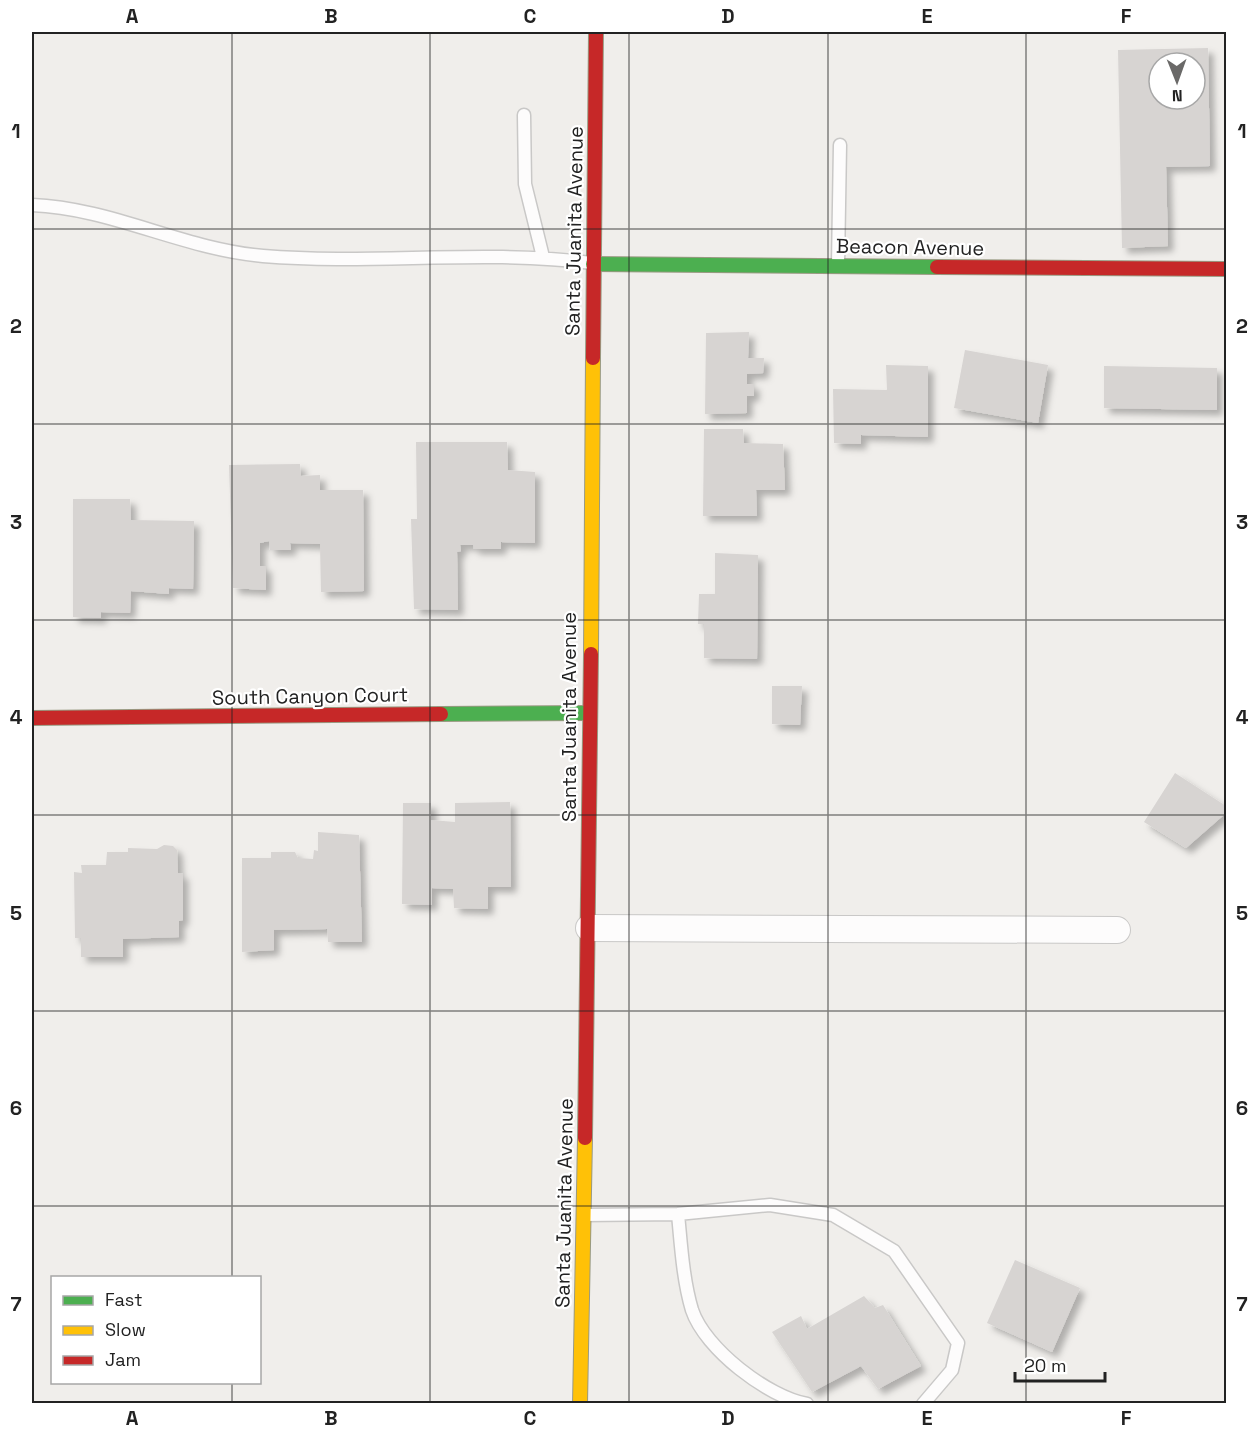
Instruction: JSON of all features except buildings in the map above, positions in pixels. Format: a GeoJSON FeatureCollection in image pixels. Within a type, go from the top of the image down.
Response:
{"type":"FeatureCollection","features":[{"type":"Feature","properties":{"kind":"street","name":"Santa Juanita Avenue"},"geometry":{"type":"LineString","coordinates":[[580,1404],[589,928],[588,713],[596,32]]}},
{"type":"Feature","properties":{"kind":"street","name":"Beacon Avenue"},"geometry":{"type":"LineString","coordinates":[[593,264],[1227,269]]}},
{"type":"Feature","properties":{"kind":"street","name":"South Canyon Court"},"geometry":{"type":"LineString","coordinates":[[32,718],[588,713]]}},
{"type":"Feature","properties":{"kind":"street"},"geometry":{"type":"LineString","coordinates":[[589,928],[1117,930]]}},
{"type":"Feature","properties":{"kind":"lane"},"geometry":{"type":"LineString","coordinates":[[524,115],[525,184],[543,257]]}},
{"type":"Feature","properties":{"kind":"lane"},"geometry":{"type":"LineString","coordinates":[[838,266],[840,145]]}},
{"type":"Feature","properties":{"kind":"lane"},"geometry":{"type":"LineString","coordinates":[[32,205],[64,206],[204,246],[262,256],[543,257],[593,264]]}},
{"type":"Feature","properties":{"kind":"lane"},"geometry":{"type":"LineString","coordinates":[[583,1215],[678,1214],[770,1205],[833,1215],[894,1251],[958,1343],[952,1370],[923,1404]]}},
{"type":"Feature","properties":{"kind":"lane"},"geometry":{"type":"LineString","coordinates":[[678,1214],[693,1312],[712,1342],[747,1376],[770,1390],[807,1404]]}},
{"type":"Feature","properties":{"kind":"traffic: fast"},"geometry":{"type":"LineString","coordinates":[[593,264],[937,267]]}},
{"type":"Feature","properties":{"kind":"traffic: fast"},"geometry":{"type":"LineString","coordinates":[[441,714],[588,713]]}},
{"type":"Feature","properties":{"kind":"traffic: slow"},"geometry":{"type":"LineString","coordinates":[[591,654],[593,358]]}},
{"type":"Feature","properties":{"kind":"traffic: slow"},"geometry":{"type":"LineString","coordinates":[[580,1404],[585,1138]]}},
{"type":"Feature","properties":{"kind":"traffic: jam"},"geometry":{"type":"LineString","coordinates":[[593,358],[596,32]]}},
{"type":"Feature","properties":{"kind":"traffic: jam"},"geometry":{"type":"LineString","coordinates":[[937,267],[1226,269]]}},
{"type":"Feature","properties":{"kind":"traffic: jam"},"geometry":{"type":"LineString","coordinates":[[585,1138],[591,654]]}},
{"type":"Feature","properties":{"kind":"traffic: jam"},"geometry":{"type":"LineString","coordinates":[[32,718],[441,714]]}}]}
